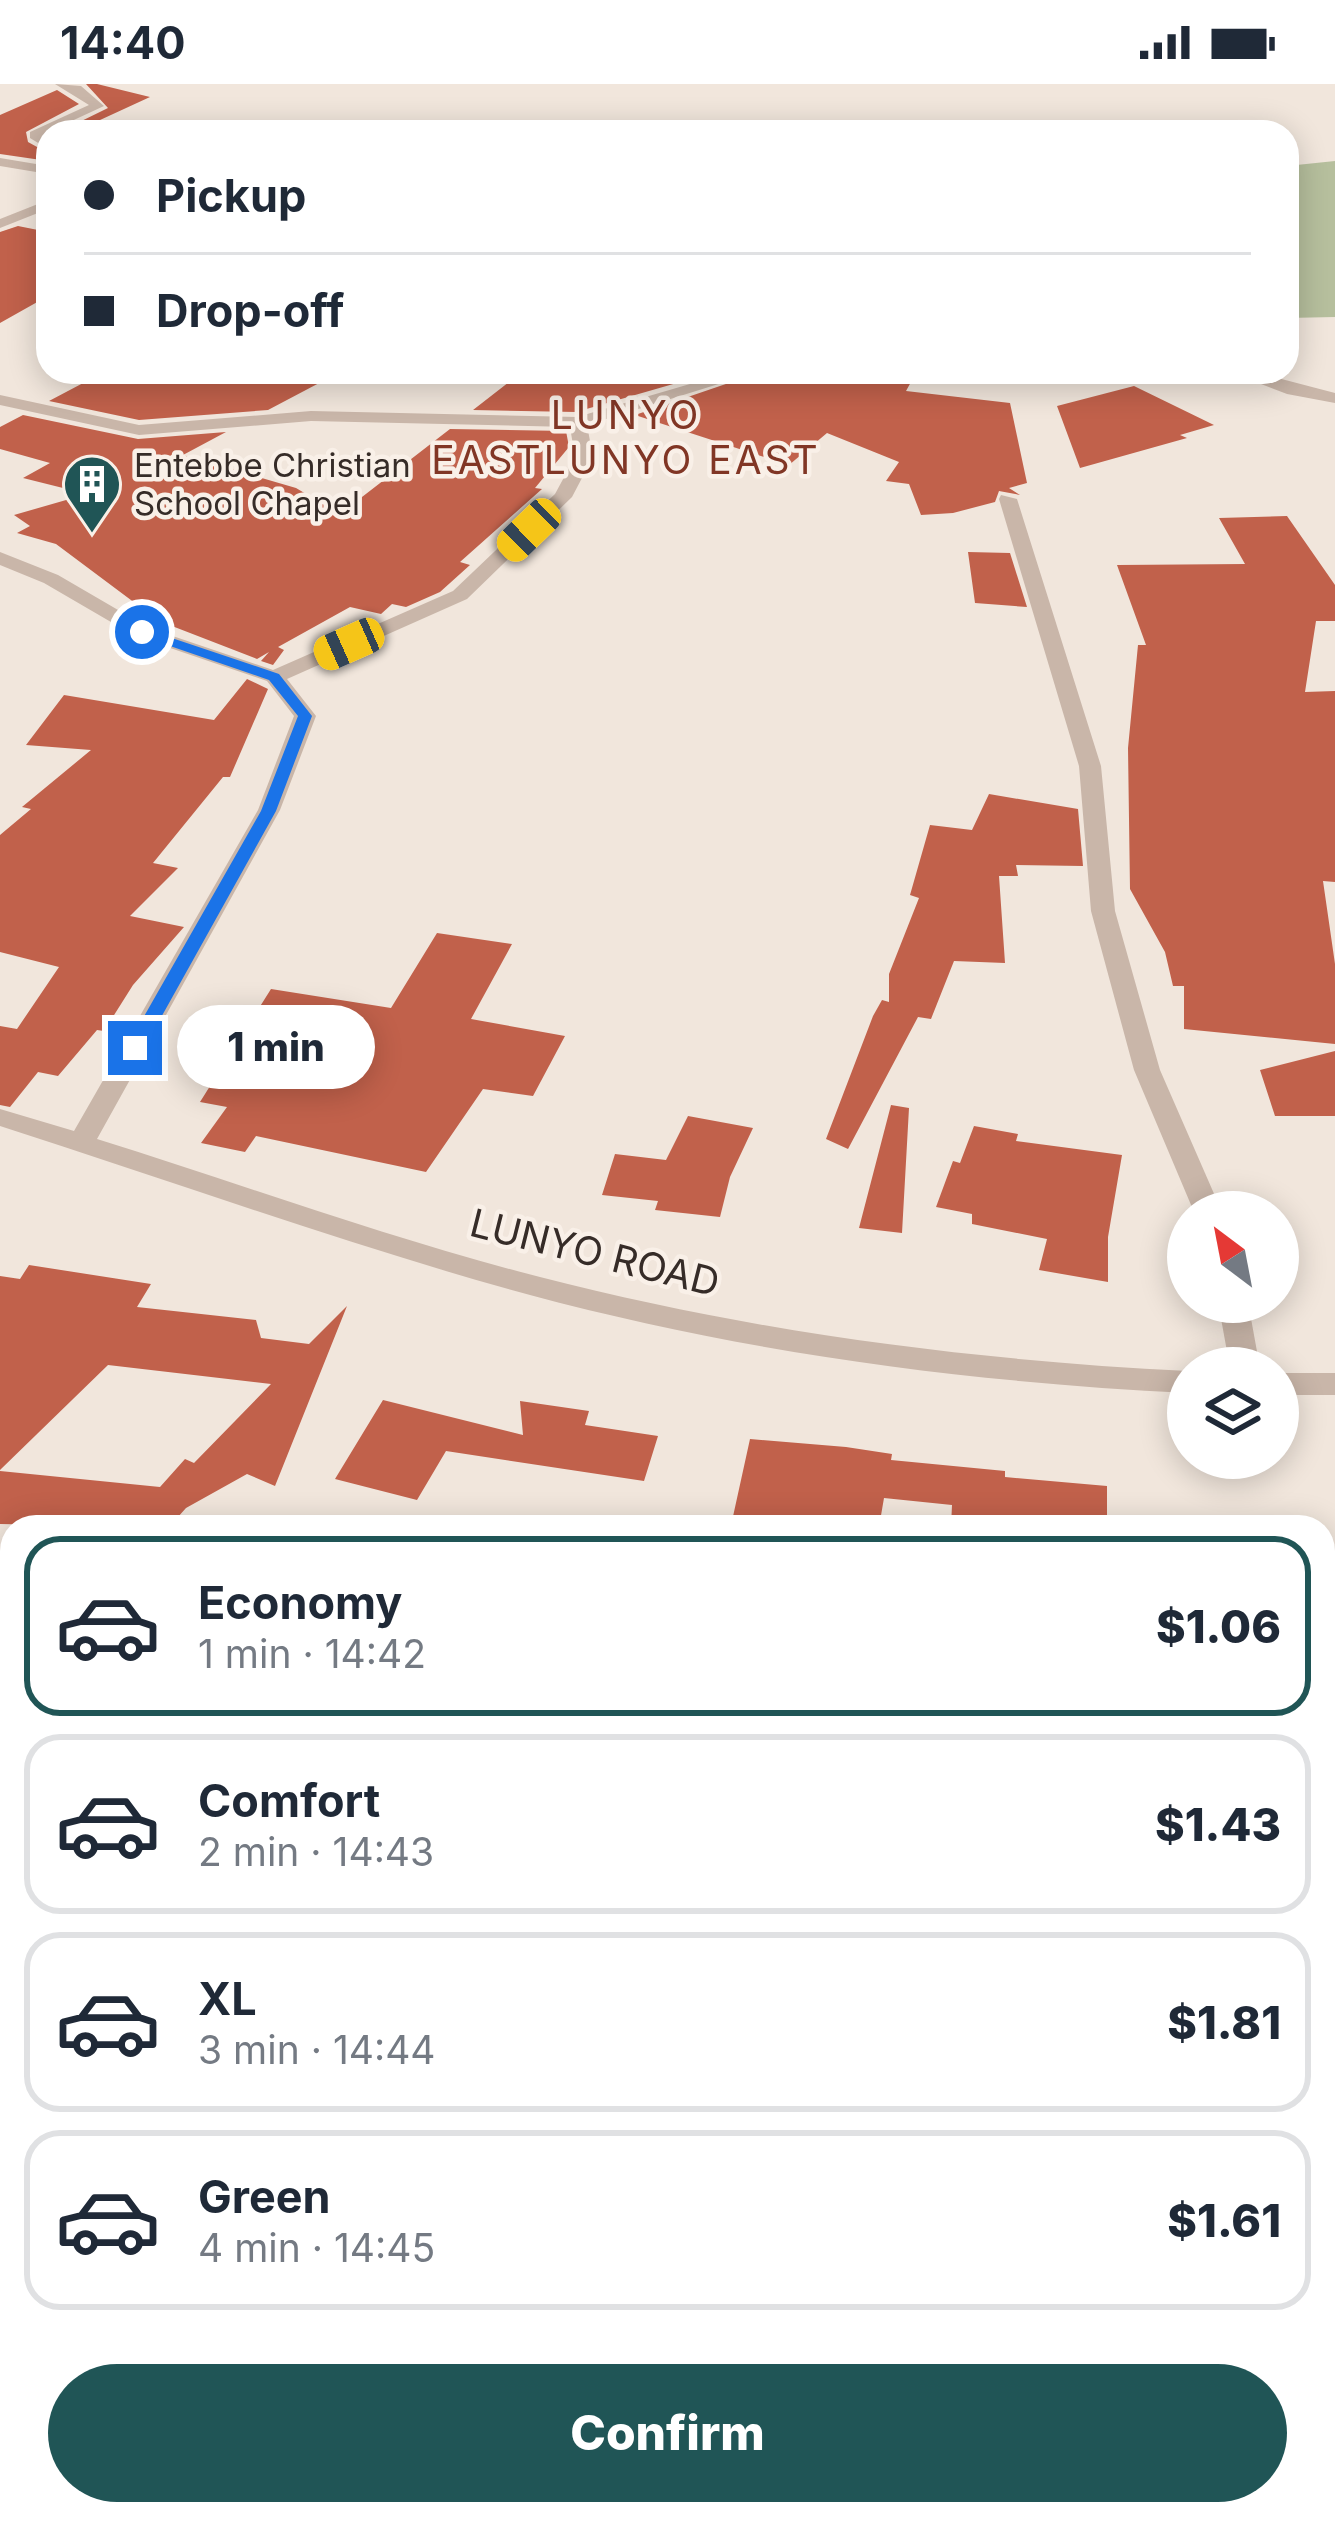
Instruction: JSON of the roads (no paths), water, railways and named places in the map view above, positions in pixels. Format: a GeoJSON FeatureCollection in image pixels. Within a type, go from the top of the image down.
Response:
{"type":"FeatureCollection","features":[{"type":"Feature","properties":{"kind":"street"},"geometry":{"type":"LineString","coordinates":[[61,84],[77,89],[98,106],[68,120]]}},
{"type":"Feature","properties":{"kind":"street"},"geometry":{"type":"LineString","coordinates":[[0,162],[36,168]]}},
{"type":"Feature","properties":{"kind":"street"},"geometry":{"type":"LineString","coordinates":[[0,224],[36,209]]}},
{"type":"Feature","properties":{"kind":"street"},"geometry":{"type":"LineString","coordinates":[[0,400],[139,430],[311,416],[578,422],[708,384]]}},
{"type":"Feature","properties":{"kind":"street"},"geometry":{"type":"LineString","coordinates":[[1275,384],[1335,398]]}},
{"type":"Feature","properties":{"kind":"street"},"geometry":{"type":"LineString","coordinates":[[274,677],[460,595],[563,496],[584,457],[578,422]]}},
{"type":"Feature","properties":{"kind":"street"},"geometry":{"type":"LineString","coordinates":[[1008,499],[1090,766],[1103,911],[1147,1070],[1199,1191]]}},
{"type":"Feature","properties":{"kind":"street"},"geometry":{"type":"LineString","coordinates":[[0,558],[51,579],[142,632],[274,677],[305,716],[269,811],[81,1143]]}},
{"type":"Feature","properties":{"kind":"street","name":"LUNYO ROAD"},"geometry":{"type":"LineString","coordinates":[[0,1117],[534,1286],[701,1324],[871,1355],[1044,1375],[1167,1381]]}},
{"type":"Feature","properties":{"kind":"street"},"geometry":{"type":"LineString","coordinates":[[1299,1384],[1335,1384]]}},
{"type":"Feature","properties":{"kind":"place","name":"Entebbe Christian School Chapel"},"geometry":{"type":"Point","coordinates":[92,535]}},
{"type":"Feature","properties":{"kind":"district","name":"LUNYO EASTLUNYO EAST"},"geometry":{"type":"Point","coordinates":[626,436]}}]}
